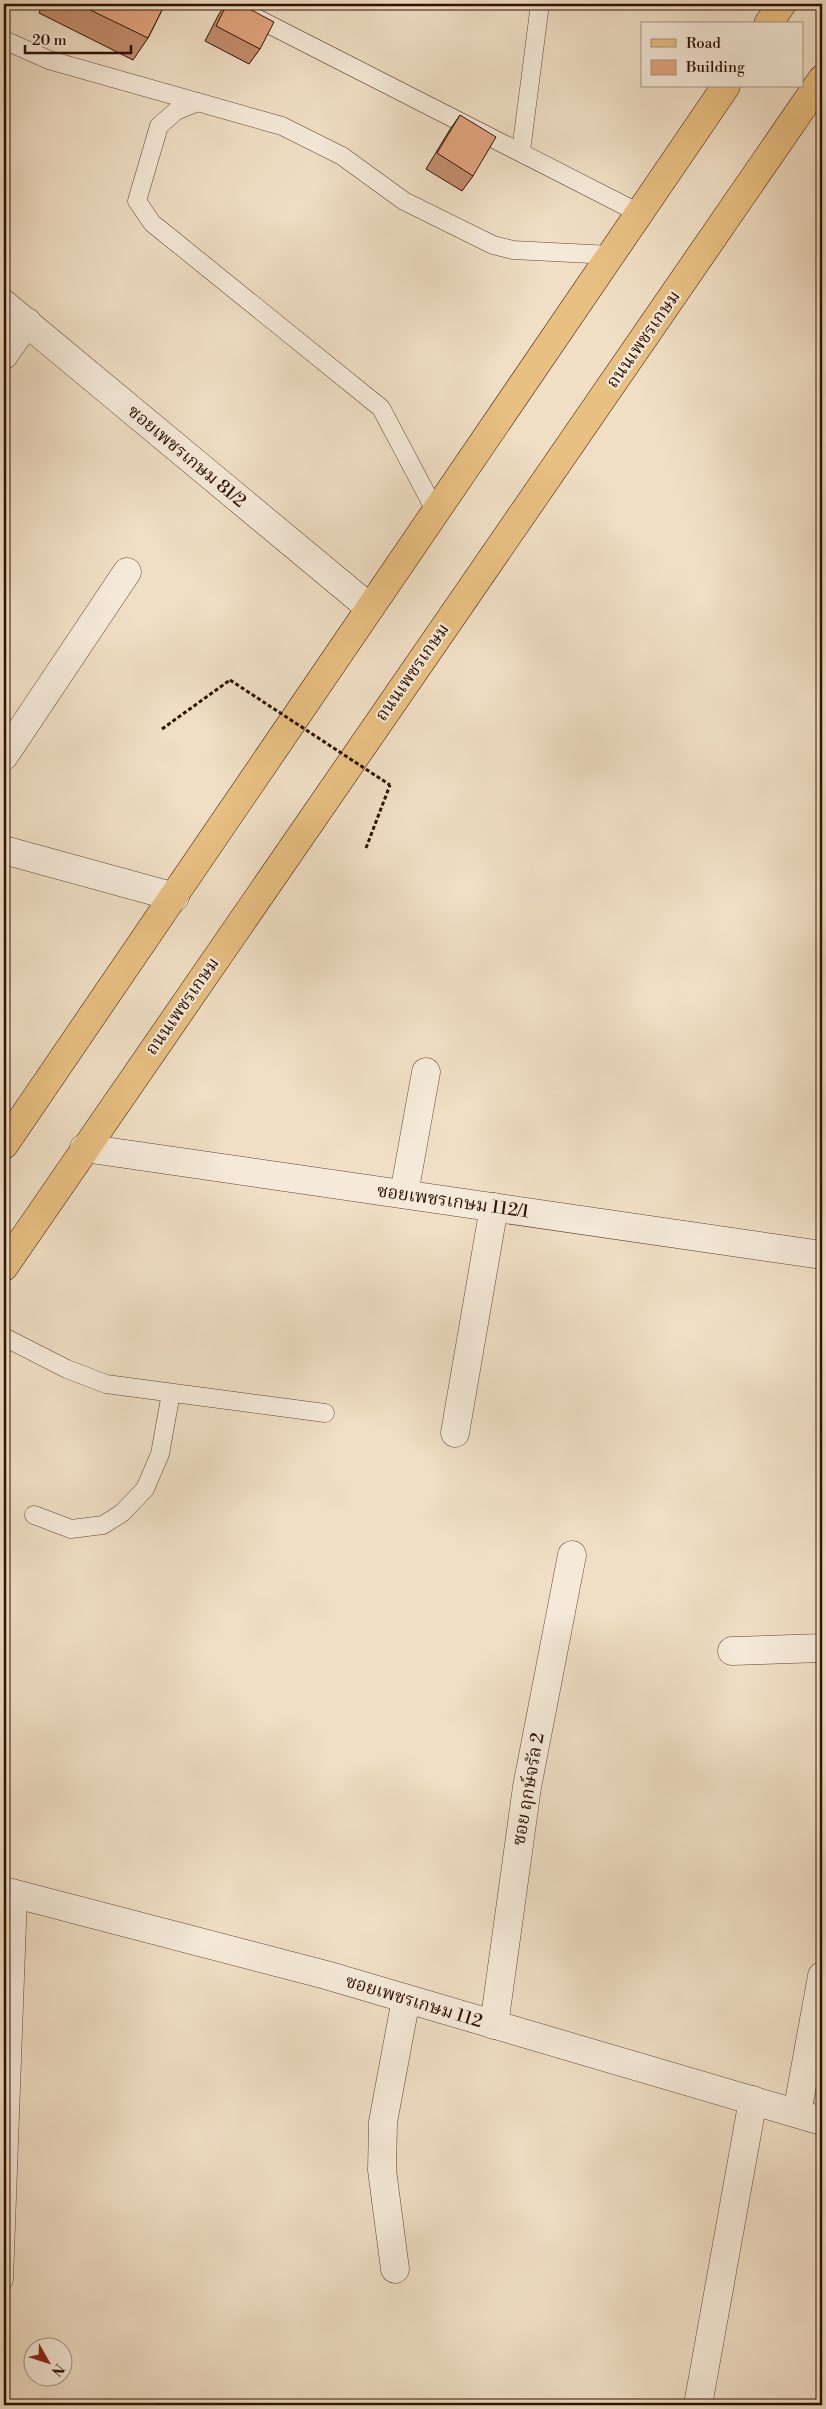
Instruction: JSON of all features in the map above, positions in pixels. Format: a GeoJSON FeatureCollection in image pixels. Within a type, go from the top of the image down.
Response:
{"type":"FeatureCollection","features":[{"type":"Feature","properties":{"kind":"main road"},"geometry":{"type":"LineString","coordinates":[[769,22],[782,4]]}},
{"type":"Feature","properties":{"kind":"main road","name":"ถนนเพชรเกษม"},"geometry":{"type":"LineString","coordinates":[[4,1266],[822,79]]}},
{"type":"Feature","properties":{"kind":"main road"},"geometry":{"type":"LineString","coordinates":[[4,1145],[175,897],[725,88]]}},
{"type":"Feature","properties":{"kind":"street","name":"ซอยเพชรเกษม 81/2"},"geometry":{"type":"LineString","coordinates":[[4,304],[370,608]]}},
{"type":"Feature","properties":{"kind":"street"},"geometry":{"type":"LineString","coordinates":[[4,355],[27,322]]}},
{"type":"Feature","properties":{"kind":"street"},"geometry":{"type":"LineString","coordinates":[[4,756],[127,572]]}},
{"type":"Feature","properties":{"kind":"street"},"geometry":{"type":"LineString","coordinates":[[4,850],[175,897]]}},
{"type":"Feature","properties":{"kind":"street"},"geometry":{"type":"LineString","coordinates":[[404,1194],[426,1072]]}},
{"type":"Feature","properties":{"kind":"street","name":"ซอยเพชรเกษม 112/1"},"geometry":{"type":"LineString","coordinates":[[84,1148],[822,1255]]}},
{"type":"Feature","properties":{"kind":"street"},"geometry":{"type":"LineString","coordinates":[[455,1433],[494,1207]]}},
{"type":"Feature","properties":{"kind":"street","name":"ซอย ฤกษ์จรัล 2"},"geometry":{"type":"LineString","coordinates":[[494,2025],[527,1786],[572,1555]]}},
{"type":"Feature","properties":{"kind":"street"},"geometry":{"type":"LineString","coordinates":[[732,1651],[822,1648]]}},
{"type":"Feature","properties":{"kind":"street","name":"ซอยเพชรเกษม 112"},"geometry":{"type":"LineString","coordinates":[[11,1893],[326,1975],[809,2117]]}},
{"type":"Feature","properties":{"kind":"street"},"geometry":{"type":"LineString","coordinates":[[809,2117],[822,1976]]}},
{"type":"Feature","properties":{"kind":"street"},"geometry":{"type":"LineString","coordinates":[[395,2269],[382,2170],[383,2122],[406,1999]]}},
{"type":"Feature","properties":{"kind":"street"},"geometry":{"type":"LineString","coordinates":[[698,2405],[753,2100]]}},
{"type":"Feature","properties":{"kind":"lane"},"geometry":{"type":"LineString","coordinates":[[229,4],[639,213]]}},
{"type":"Feature","properties":{"kind":"lane"},"geometry":{"type":"LineString","coordinates":[[520,151],[540,4]]}},
{"type":"Feature","properties":{"kind":"lane"},"geometry":{"type":"LineString","coordinates":[[4,40],[50,60],[282,126],[342,156],[404,200],[494,245],[513,250],[611,255]]}},
{"type":"Feature","properties":{"kind":"lane"},"geometry":{"type":"LineString","coordinates":[[198,102],[176,110],[159,126],[138,201],[152,222],[381,408],[436,512]]}},
{"type":"Feature","properties":{"kind":"lane"},"geometry":{"type":"LineString","coordinates":[[4,1337],[67,1369],[106,1384],[325,1413]]}},
{"type":"Feature","properties":{"kind":"lane"},"geometry":{"type":"LineString","coordinates":[[34,1515],[71,1529],[103,1525],[122,1512],[145,1489],[160,1454],[171,1393]]}},
{"type":"Feature","properties":{"kind":"lane"},"geometry":{"type":"LineString","coordinates":[[4,2280],[11,1893]]}},
{"type":"Feature","properties":{"kind":"path"},"geometry":{"type":"LineString","coordinates":[[162,729],[230,680],[390,785],[366,848]]}},
{"type":"Feature","properties":{"kind":"building"},"geometry":{"type":"Polygon","coordinates":[[[78,4],[165,4],[148,38],[78,4]]]}},
{"type":"Feature","properties":{"kind":"building"},"geometry":{"type":"Polygon","coordinates":[[[227,4],[240,4],[274,22],[260,49],[216,26],[227,4]]]}},
{"type":"Feature","properties":{"kind":"building"},"geometry":{"type":"Polygon","coordinates":[[[460,115],[496,137],[473,176],[437,153],[460,115]]]}}]}
